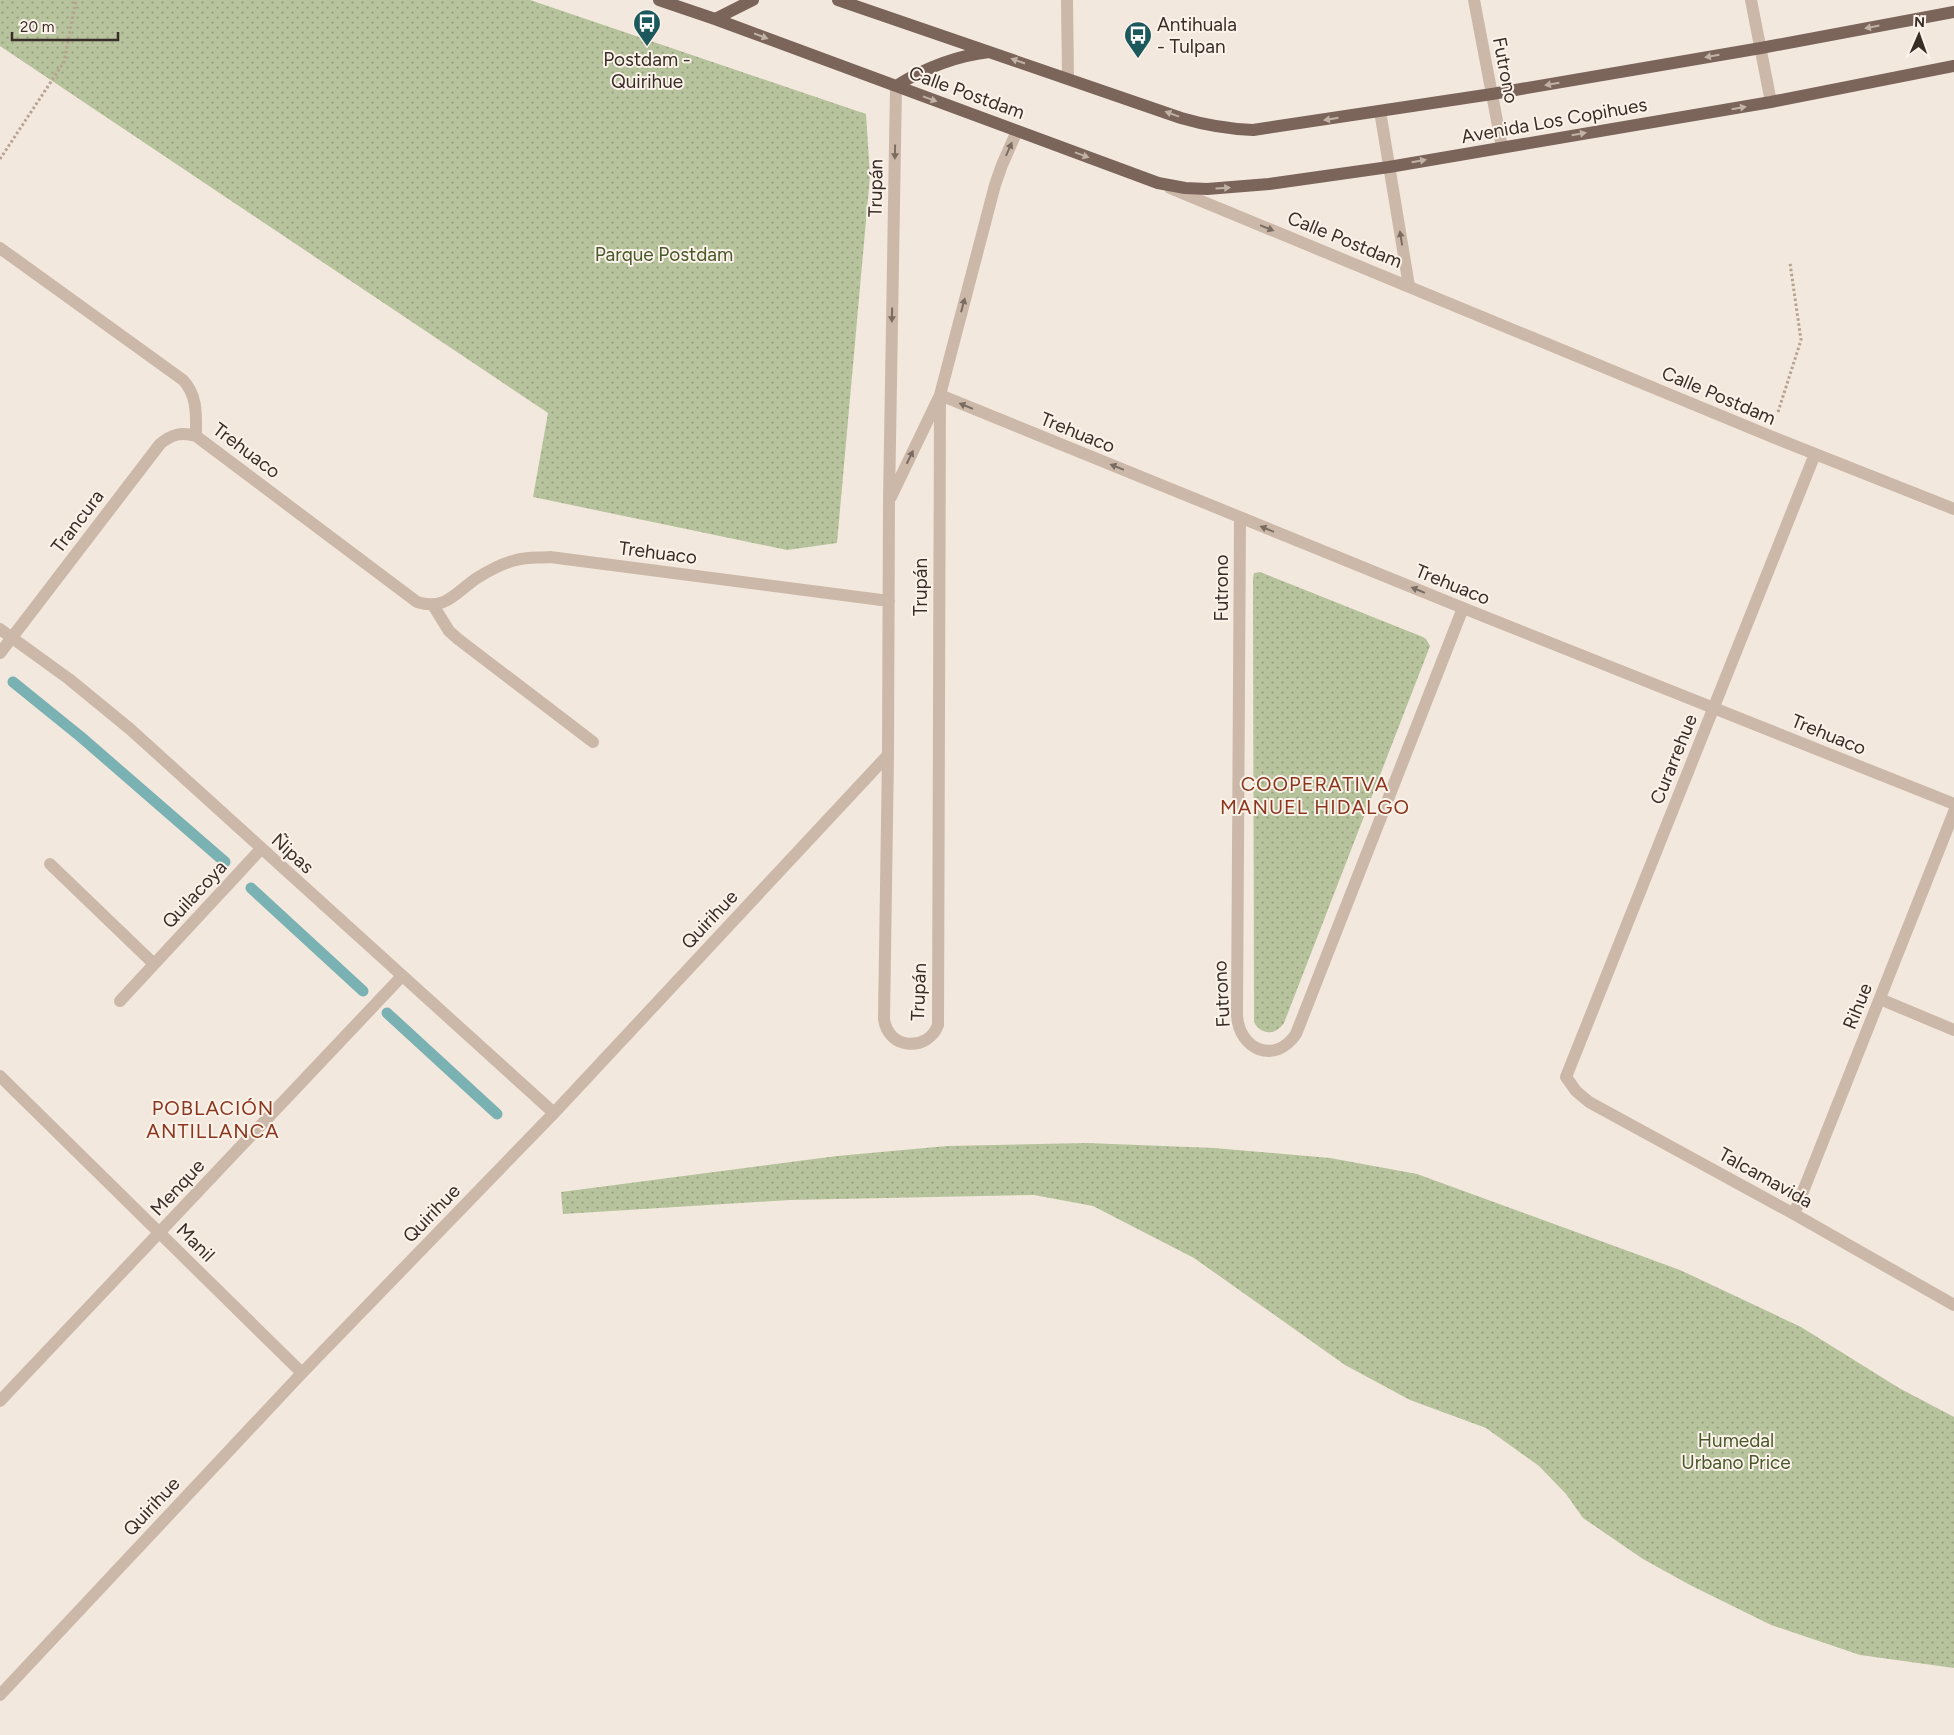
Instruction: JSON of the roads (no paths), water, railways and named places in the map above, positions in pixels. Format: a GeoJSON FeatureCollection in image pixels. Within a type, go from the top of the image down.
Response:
{"type":"FeatureCollection","features":[{"type":"Feature","properties":{"kind":"main road","name":"Calle Postdam"},"geometry":{"type":"LineString","coordinates":[[660,0],[1158,183]]}},
{"type":"Feature","properties":{"kind":"main road"},"geometry":{"type":"LineString","coordinates":[[715,19],[754,0]]}},
{"type":"Feature","properties":{"kind":"main road"},"geometry":{"type":"LineString","coordinates":[[838,0],[1205,125],[1230,129],[1269,128],[1380,111]]}},
{"type":"Feature","properties":{"kind":"main road","name":"Avenida Los Copihues"},"geometry":{"type":"LineString","coordinates":[[1380,111],[1761,48],[1954,12]]}},
{"type":"Feature","properties":{"kind":"main road"},"geometry":{"type":"LineString","coordinates":[[896,86],[919,72],[943,62],[991,51]]}},
{"type":"Feature","properties":{"kind":"main road","name":"Avenida Los Copihues"},"geometry":{"type":"LineString","coordinates":[[1158,183],[1184,188],[1229,188],[1270,184],[1771,102],[1954,66]]}},
{"type":"Feature","properties":{"kind":"street"},"geometry":{"type":"LineString","coordinates":[[1068,0],[1068,78]]}},
{"type":"Feature","properties":{"kind":"street","name":"Futrono"},"geometry":{"type":"LineString","coordinates":[[1474,0],[1502,147]]}},
{"type":"Feature","properties":{"kind":"street"},"geometry":{"type":"LineString","coordinates":[[1751,0],[1771,102]]}},
{"type":"Feature","properties":{"kind":"street","name":"Trupán"},"geometry":{"type":"LineString","coordinates":[[896,86],[889,501],[884,1019],[885,1029],[890,1037],[898,1042],[918,1042],[931,1038],[938,1025],[940,395]]}},
{"type":"Feature","properties":{"kind":"street"},"geometry":{"type":"LineString","coordinates":[[1380,111],[1409,286]]}},
{"type":"Feature","properties":{"kind":"street","name":"Trupán"},"geometry":{"type":"LineString","coordinates":[[889,501],[940,395],[993,194],[1016,131]]}},
{"type":"Feature","properties":{"kind":"street","name":"Calle Postdam"},"geometry":{"type":"LineString","coordinates":[[1158,183],[1770,436],[1954,509]]}},
{"type":"Feature","properties":{"kind":"street","name":"Trehuaco"},"geometry":{"type":"LineString","coordinates":[[0,248],[183,380],[193,394],[196,407],[196,436],[417,602],[433,605],[448,600],[478,578],[516,559],[550,557],[889,601]]}},
{"type":"Feature","properties":{"kind":"street","name":"Trehuaco"},"geometry":{"type":"LineString","coordinates":[[940,395],[1463,608],[1954,804]]}},
{"type":"Feature","properties":{"kind":"street","name":"Trancura"},"geometry":{"type":"LineString","coordinates":[[0,653],[160,444],[176,434],[196,436]]}},
{"type":"Feature","properties":{"kind":"street","name":"Curarrehue"},"geometry":{"type":"LineString","coordinates":[[1566,1077],[1815,454]]}},
{"type":"Feature","properties":{"kind":"street","name":"Futrono"},"geometry":{"type":"LineString","coordinates":[[1240,518],[1237,1014],[1240,1032],[1245,1040],[1254,1046],[1264,1050],[1274,1050],[1284,1047],[1296,1034],[1463,608]]}},
{"type":"Feature","properties":{"kind":"street"},"geometry":{"type":"LineString","coordinates":[[433,605],[443,623],[458,638],[593,742]]}},
{"type":"Feature","properties":{"kind":"street","name":"Ñipas"},"geometry":{"type":"LineString","coordinates":[[0,629],[69,679],[130,729],[554,1113]]}},
{"type":"Feature","properties":{"kind":"street","name":"Quirihue"},"geometry":{"type":"LineString","coordinates":[[0,1695],[302,1373],[554,1113],[888,755]]}},
{"type":"Feature","properties":{"kind":"street","name":"Rihue"},"geometry":{"type":"LineString","coordinates":[[1794,1214],[1954,812]]}},
{"type":"Feature","properties":{"kind":"street","name":"Quilacoya"},"geometry":{"type":"LineString","coordinates":[[120,1001],[261,849]]}},
{"type":"Feature","properties":{"kind":"street"},"geometry":{"type":"LineString","coordinates":[[50,864],[154,964]]}},
{"type":"Feature","properties":{"kind":"street","name":"Menque"},"geometry":{"type":"LineString","coordinates":[[0,1401],[402,976]]}},
{"type":"Feature","properties":{"kind":"street"},"geometry":{"type":"LineString","coordinates":[[1880,999],[1954,1030]]}},
{"type":"Feature","properties":{"kind":"street","name":"Talcamavida"},"geometry":{"type":"LineString","coordinates":[[1566,1077],[1576,1091],[1589,1102],[1794,1214],[1954,1305]]}},
{"type":"Feature","properties":{"kind":"street","name":"Manil"},"geometry":{"type":"LineString","coordinates":[[1,1078],[302,1373]]}},
{"type":"Feature","properties":{"kind":"waterway"},"geometry":{"type":"LineString","coordinates":[[13,682],[81,737],[225,862]]}},
{"type":"Feature","properties":{"kind":"waterway"},"geometry":{"type":"LineString","coordinates":[[251,888],[363,991]]}},
{"type":"Feature","properties":{"kind":"waterway"},"geometry":{"type":"LineString","coordinates":[[387,1013],[497,1114]]}},
{"type":"Feature","properties":{"kind":"place","name":"Postdam - Quirihue"},"geometry":{"type":"Point","coordinates":[647,47]}},
{"type":"Feature","properties":{"kind":"place","name":"Antihuala - Tulpan"},"geometry":{"type":"Point","coordinates":[1138,59]}},
{"type":"Feature","properties":{"kind":"district","name":"COOPERATIVA MANUEL HIDALGO"},"geometry":{"type":"Point","coordinates":[1315,796]}},
{"type":"Feature","properties":{"kind":"district","name":"POBLACIÓN ANTILLANCA"},"geometry":{"type":"Point","coordinates":[213,1120]}},
{"type":"Feature","properties":{"kind":"park label","name":"Parque Postdam"},"geometry":{"type":"Point","coordinates":[664,254]}},
{"type":"Feature","properties":{"kind":"park label","name":"Humedal Urbano Price"},"geometry":{"type":"Point","coordinates":[1736,1451]}}]}
